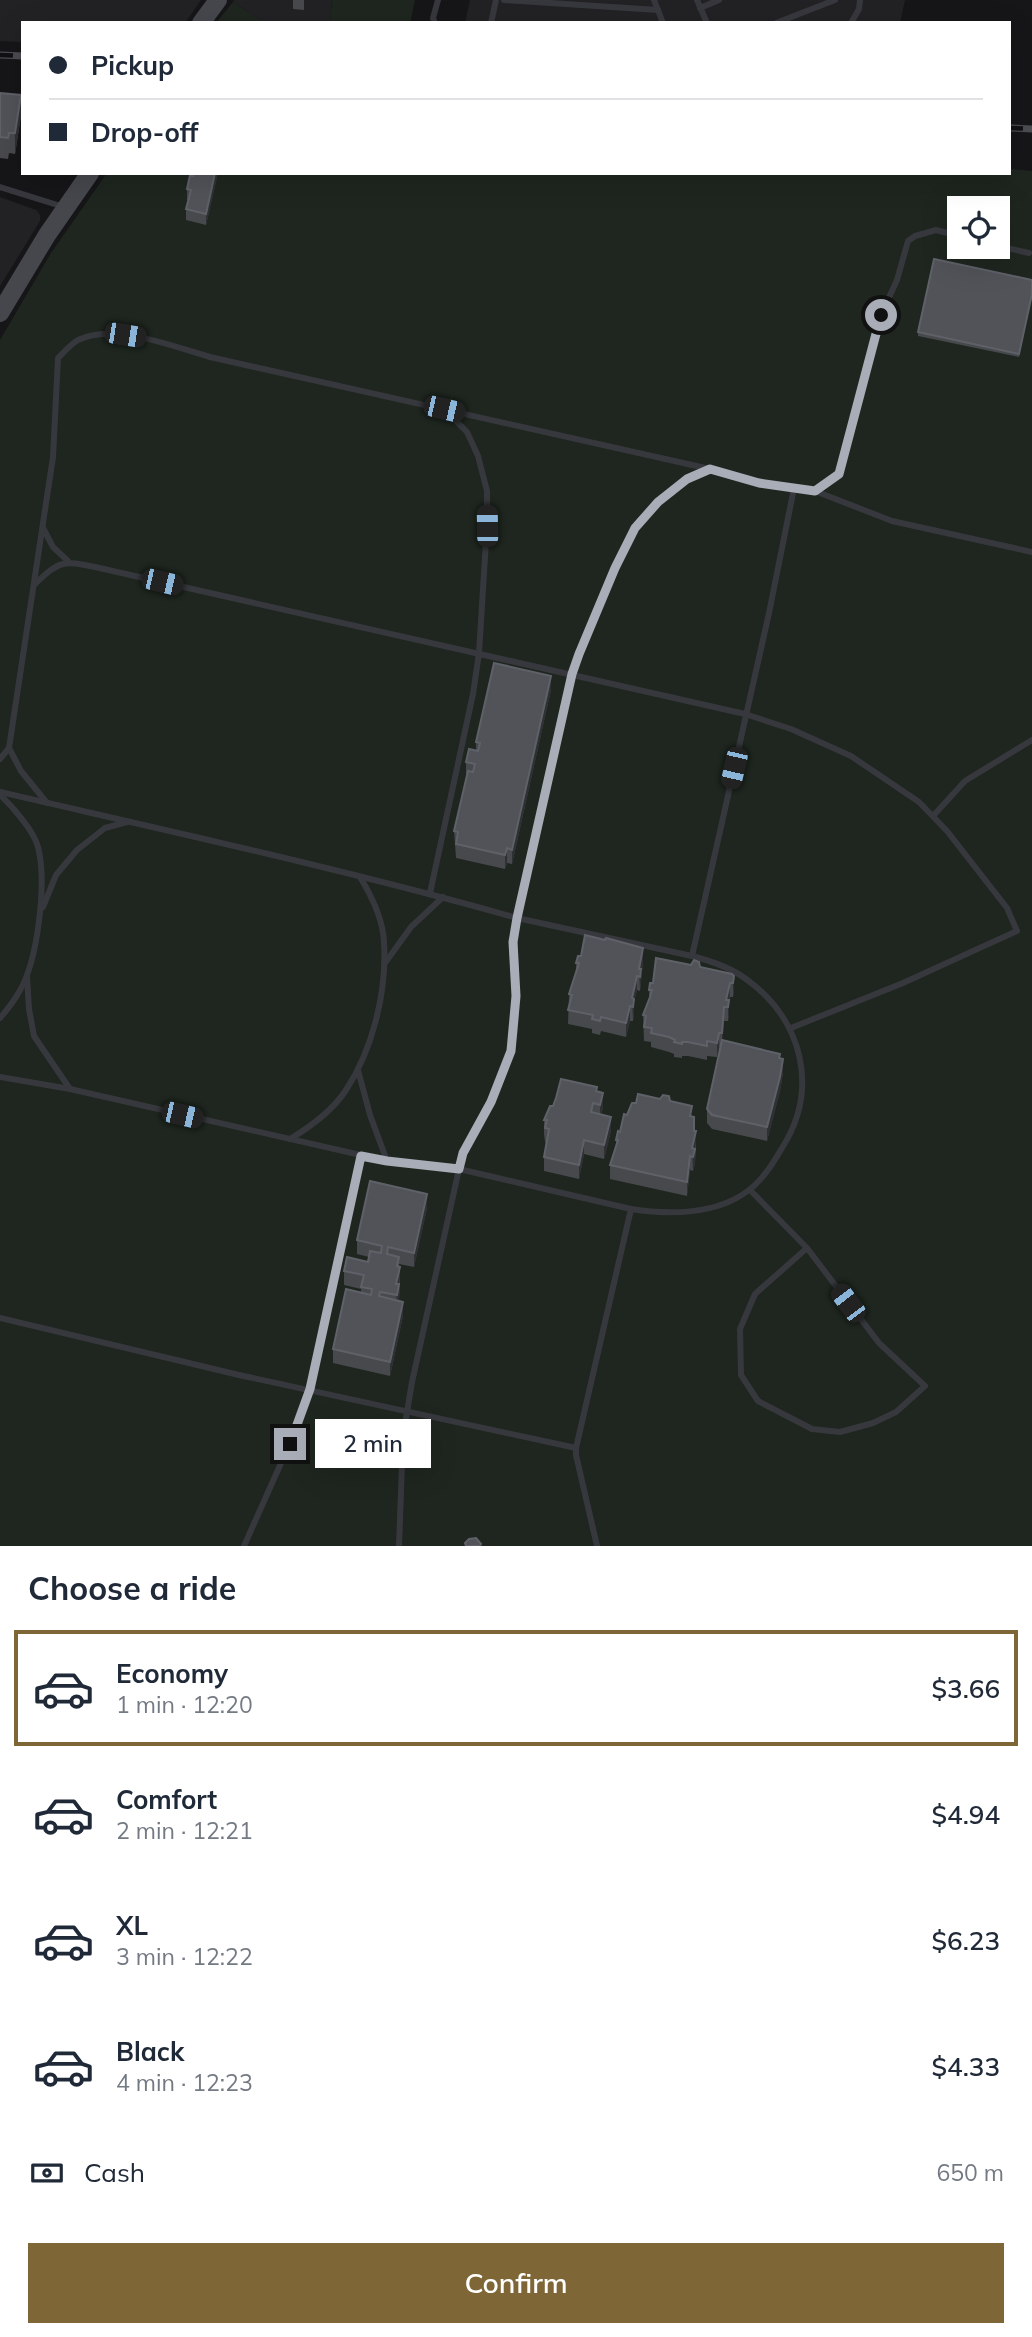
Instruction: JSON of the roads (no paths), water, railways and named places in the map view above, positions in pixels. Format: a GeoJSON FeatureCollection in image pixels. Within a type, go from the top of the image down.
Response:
{"type":"FeatureCollection","features":[{"type":"Feature","properties":{"kind":"street"},"geometry":{"type":"LineString","coordinates":[[202,21],[218,0]]}},
{"type":"Feature","properties":{"kind":"street"},"geometry":{"type":"LineString","coordinates":[[0,313],[89,175]]}},
{"type":"Feature","properties":{"kind":"lane"},"geometry":{"type":"LineString","coordinates":[[434,21],[438,0]]}},
{"type":"Feature","properties":{"kind":"lane"},"geometry":{"type":"LineString","coordinates":[[491,21],[496,0]]}},
{"type":"Feature","properties":{"kind":"lane"},"geometry":{"type":"LineString","coordinates":[[504,0],[568,2],[658,10]]}},
{"type":"Feature","properties":{"kind":"lane"},"geometry":{"type":"LineString","coordinates":[[654,0],[662,21]]}},
{"type":"Feature","properties":{"kind":"lane"},"geometry":{"type":"LineString","coordinates":[[697,0],[706,21]]}},
{"type":"Feature","properties":{"kind":"lane"},"geometry":{"type":"LineString","coordinates":[[700,8],[719,0]]}},
{"type":"Feature","properties":{"kind":"lane"},"geometry":{"type":"LineString","coordinates":[[781,21],[835,0]]}},
{"type":"Feature","properties":{"kind":"lane"},"geometry":{"type":"LineString","coordinates":[[852,21],[859,9],[860,0]]}},
{"type":"Feature","properties":{"kind":"lane"},"geometry":{"type":"LineString","coordinates":[[0,187],[65,208]]}},
{"type":"Feature","properties":{"kind":"lane"},"geometry":{"type":"LineString","coordinates":[[815,491],[839,474],[881,315],[897,280],[908,242],[915,236],[936,230],[947,233]]}},
{"type":"Feature","properties":{"kind":"lane"},"geometry":{"type":"LineString","coordinates":[[1010,249],[1029,253]]}},
{"type":"Feature","properties":{"kind":"lane"},"geometry":{"type":"LineString","coordinates":[[0,760],[9,748],[35,584],[53,457],[58,358],[78,340],[106,332],[710,469],[759,483],[815,491],[892,521],[1032,552]]}},
{"type":"Feature","properties":{"kind":"lane"},"geometry":{"type":"LineString","coordinates":[[429,893],[473,694],[479,653],[487,526],[486,491],[478,456],[467,432],[444,409]]}},
{"type":"Feature","properties":{"kind":"lane"},"geometry":{"type":"LineString","coordinates":[[399,1546],[400,1464],[407,1411],[463,1153],[491,1102],[511,1051],[516,996],[513,942],[572,674],[600,603],[635,528],[658,502],[687,479],[710,469]]}},
{"type":"Feature","properties":{"kind":"lane"},"geometry":{"type":"LineString","coordinates":[[692,956],[769,613],[794,488]]}},
{"type":"Feature","properties":{"kind":"lane"},"geometry":{"type":"LineString","coordinates":[[43,528],[53,547],[68,561],[746,714],[791,729],[851,756],[919,802],[933,816],[1007,908],[1017,931],[903,983],[791,1028]]}},
{"type":"Feature","properties":{"kind":"lane"},"geometry":{"type":"LineString","coordinates":[[35,584],[51,569],[68,561]]}},
{"type":"Feature","properties":{"kind":"lane"},"geometry":{"type":"LineString","coordinates":[[933,816],[965,781],[1032,740]]}},
{"type":"Feature","properties":{"kind":"lane"},"geometry":{"type":"LineString","coordinates":[[9,748],[21,771],[47,803]]}},
{"type":"Feature","properties":{"kind":"lane"},"geometry":{"type":"LineString","coordinates":[[0,793],[131,821],[429,893],[517,918],[718,964],[744,977],[767,995],[791,1028],[802,1073],[798,1112],[790,1135],[773,1163],[750,1190],[721,1205],[682,1213],[631,1209],[459,1169],[361,1156],[70,1089],[0,1077]]}},
{"type":"Feature","properties":{"kind":"lane"},"geometry":{"type":"LineString","coordinates":[[0,793],[12,805],[38,845],[42,872],[41,912]]}},
{"type":"Feature","properties":{"kind":"lane"},"geometry":{"type":"LineString","coordinates":[[0,1018],[21,989],[41,912],[56,875],[77,850],[105,828],[131,821]]}},
{"type":"Feature","properties":{"kind":"lane"},"geometry":{"type":"LineString","coordinates":[[290,1139],[309,1128],[345,1093],[365,1058],[383,981],[384,939],[370,893],[360,877]]}},
{"type":"Feature","properties":{"kind":"lane"},"geometry":{"type":"LineString","coordinates":[[384,964],[411,927],[443,897]]}},
{"type":"Feature","properties":{"kind":"lane"},"geometry":{"type":"LineString","coordinates":[[27,971],[34,1036],[70,1089]]}},
{"type":"Feature","properties":{"kind":"lane"},"geometry":{"type":"LineString","coordinates":[[358,1069],[370,1115],[387,1161]]}},
{"type":"Feature","properties":{"kind":"lane"},"geometry":{"type":"LineString","coordinates":[[244,1546],[298,1425],[310,1389],[361,1156]]}},
{"type":"Feature","properties":{"kind":"lane"},"geometry":{"type":"LineString","coordinates":[[750,1190],[807,1248],[879,1343],[925,1386],[896,1412],[873,1423],[840,1432],[812,1429],[758,1401],[741,1375],[740,1329],[755,1294],[807,1248]]}},
{"type":"Feature","properties":{"kind":"lane"},"geometry":{"type":"LineString","coordinates":[[597,1546],[576,1448],[631,1209]]}},
{"type":"Feature","properties":{"kind":"lane"},"geometry":{"type":"LineString","coordinates":[[0,1318],[239,1375],[576,1448]]}},
{"type":"Feature","properties":{"kind":"railway"},"geometry":{"type":"LineString","coordinates":[[0,55],[21,56]]}},
{"type":"Feature","properties":{"kind":"railway"},"geometry":{"type":"LineString","coordinates":[[1011,128],[1032,129]]}}]}
